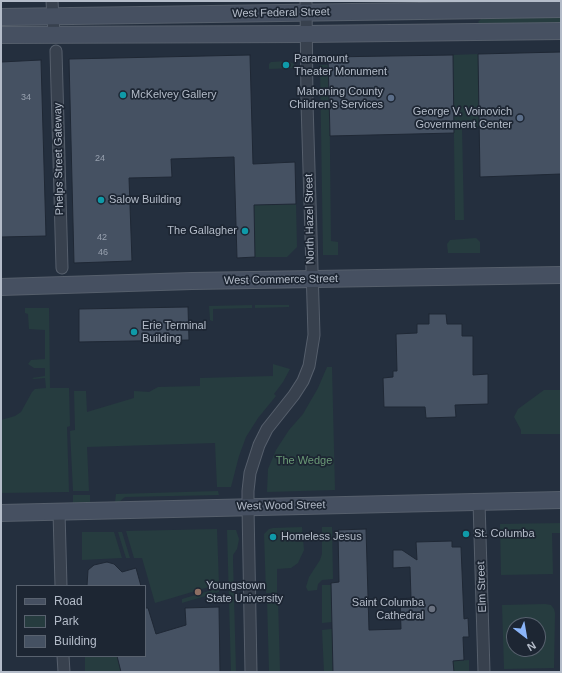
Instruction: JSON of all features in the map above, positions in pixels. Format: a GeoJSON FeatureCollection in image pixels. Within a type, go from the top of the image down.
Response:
{"type":"FeatureCollection","features":[{"type":"Feature","properties":{"kind":"street","name":"West Federal Street"},"geometry":{"type":"LineString","coordinates":[[1,17],[52,9],[306,7],[561,9]]}},
{"type":"Feature","properties":{"kind":"street","name":"North Hazel Street"},"geometry":{"type":"LineString","coordinates":[[252,672],[248,507],[250,473],[259,445],[267,429],[300,386],[309,366],[314,335],[311,279],[306,7]]}},
{"type":"Feature","properties":{"kind":"street"},"geometry":{"type":"LineString","coordinates":[[52,9],[54,34]]}},
{"type":"Feature","properties":{"kind":"street","name":"West Federal Street"},"geometry":{"type":"LineString","coordinates":[[1,35],[561,31]]}},
{"type":"Feature","properties":{"kind":"street","name":"Phelps Street Gateway"},"geometry":{"type":"LineString","coordinates":[[56,51],[62,268]]}},
{"type":"Feature","properties":{"kind":"street","name":"West Commerce Street"},"geometry":{"type":"LineString","coordinates":[[1,287],[311,279],[561,275]]}},
{"type":"Feature","properties":{"kind":"street","name":"West Wood Street"},"geometry":{"type":"LineString","coordinates":[[1,513],[561,500]]}},
{"type":"Feature","properties":{"kind":"street","name":"Elm Street"},"geometry":{"type":"LineString","coordinates":[[479,502],[484,672]]}},
{"type":"Feature","properties":{"kind":"street"},"geometry":{"type":"LineString","coordinates":[[59,512],[61,585]]}},
{"type":"Feature","properties":{"kind":"street"},"geometry":{"type":"LineString","coordinates":[[63,657],[64,672]]}},
{"type":"Feature","properties":{"kind":"green space"},"geometry":{"type":"Polygon","coordinates":[[[561,14],[561,23],[480,24],[478,22],[482,18],[499,15],[561,14]]]}},
{"type":"Feature","properties":{"kind":"green space"},"geometry":{"type":"Polygon","coordinates":[[[478,54],[479,127],[462,128],[464,220],[455,220],[453,55],[478,54]]]}},
{"type":"Feature","properties":{"kind":"green space"},"geometry":{"type":"Polygon","coordinates":[[[288,61],[294,64],[294,68],[269,69],[269,64],[271,62],[288,61]]]}},
{"type":"Feature","properties":{"kind":"green space"},"geometry":{"type":"Polygon","coordinates":[[[320,65],[329,65],[331,241],[338,242],[338,255],[323,255],[320,65]]]}},
{"type":"Feature","properties":{"kind":"green space"},"geometry":{"type":"Polygon","coordinates":[[[296,204],[297,247],[287,257],[255,257],[254,205],[296,204]]]}},
{"type":"Feature","properties":{"kind":"green space"},"geometry":{"type":"Polygon","coordinates":[[[476,238],[480,242],[480,253],[448,253],[447,244],[450,240],[476,238]]]}},
{"type":"Feature","properties":{"kind":"green space"},"geometry":{"type":"Polygon","coordinates":[[[252,305],[252,308],[213,309],[213,321],[210,320],[209,306],[252,305]]]}},
{"type":"Feature","properties":{"kind":"green space"},"geometry":{"type":"Polygon","coordinates":[[[255,305],[289,305],[289,307],[255,308],[255,305]]]}},
{"type":"Feature","properties":{"kind":"green space"},"geometry":{"type":"Polygon","coordinates":[[[25,308],[49,308],[50,388],[69,388],[70,426],[67,427],[69,492],[1,493],[1,420],[15,416],[21,412],[35,389],[46,388],[45,378],[32,378],[45,376],[45,368],[34,368],[28,364],[31,360],[45,359],[45,330],[29,329],[28,314],[25,313],[25,308]]]}},
{"type":"Feature","properties":{"kind":"green space"},"geometry":{"type":"Polygon","coordinates":[[[273,364],[290,369],[274,394],[276,396],[258,418],[246,437],[239,456],[231,487],[217,487],[215,443],[87,447],[89,491],[73,491],[70,431],[75,430],[74,391],[86,391],[87,412],[134,398],[134,391],[149,392],[158,387],[200,386],[200,378],[273,376],[273,364]]]}},
{"type":"Feature","properties":{"kind":"green space","name":"The Wedge"},"geometry":{"type":"Polygon","coordinates":[[[327,367],[332,367],[335,490],[267,492],[268,469],[276,450],[289,430],[303,414],[318,388],[327,367]]]}},
{"type":"Feature","properties":{"kind":"green space"},"geometry":{"type":"Polygon","coordinates":[[[544,390],[561,390],[561,434],[521,434],[521,430],[514,417],[518,409],[544,390]]]}},
{"type":"Feature","properties":{"kind":"green space"},"geometry":{"type":"Polygon","coordinates":[[[218,491],[219,495],[125,497],[119,502],[115,502],[116,494],[218,491]]]}},
{"type":"Feature","properties":{"kind":"green space"},"geometry":{"type":"Polygon","coordinates":[[[73,495],[90,495],[90,502],[73,503],[73,495]]]}},
{"type":"Feature","properties":{"kind":"green space"},"geometry":{"type":"Polygon","coordinates":[[[561,523],[561,533],[552,533],[553,574],[501,575],[500,524],[561,523]]]}},
{"type":"Feature","properties":{"kind":"green space"},"geometry":{"type":"Polygon","coordinates":[[[302,527],[304,550],[298,563],[291,568],[277,569],[277,593],[266,593],[264,534],[269,529],[273,528],[302,527]]]}},
{"type":"Feature","properties":{"kind":"green space"},"geometry":{"type":"Polygon","coordinates":[[[322,527],[332,527],[333,579],[322,580],[318,584],[317,590],[308,591],[306,587],[309,577],[320,560],[322,554],[322,527]]]}},
{"type":"Feature","properties":{"kind":"green space"},"geometry":{"type":"Polygon","coordinates":[[[217,529],[219,584],[155,603],[142,558],[134,558],[126,531],[217,529]]]}},
{"type":"Feature","properties":{"kind":"green space"},"geometry":{"type":"Polygon","coordinates":[[[227,530],[236,530],[239,539],[237,549],[233,555],[236,672],[231,672],[227,530]]]}},
{"type":"Feature","properties":{"kind":"green space"},"geometry":{"type":"Polygon","coordinates":[[[82,532],[114,532],[122,558],[82,560],[82,532]]]}},
{"type":"Feature","properties":{"kind":"green space"},"geometry":{"type":"Polygon","coordinates":[[[118,532],[122,532],[130,558],[126,558],[118,532]]]}},
{"type":"Feature","properties":{"kind":"green space"},"geometry":{"type":"Polygon","coordinates":[[[322,585],[331,585],[332,622],[322,623],[322,585]]]}},
{"type":"Feature","properties":{"kind":"green space"},"geometry":{"type":"Polygon","coordinates":[[[219,588],[219,592],[182,603],[182,599],[219,588]]]}},
{"type":"Feature","properties":{"kind":"green space"},"geometry":{"type":"Polygon","coordinates":[[[278,598],[280,672],[269,672],[267,599],[278,598]]]}},
{"type":"Feature","properties":{"kind":"green space"},"geometry":{"type":"Polygon","coordinates":[[[502,605],[551,605],[555,613],[554,668],[504,669],[502,605]]]}},
{"type":"Feature","properties":{"kind":"green space"},"geometry":{"type":"Polygon","coordinates":[[[332,629],[333,672],[324,672],[322,630],[332,629]]]}},
{"type":"Feature","properties":{"kind":"green space"},"geometry":{"type":"Polygon","coordinates":[[[85,657],[117,657],[121,672],[85,672],[85,657]]]}},
{"type":"Feature","properties":{"kind":"green space"},"geometry":{"type":"Polygon","coordinates":[[[469,660],[469,672],[454,672],[453,661],[469,660]]]}},
{"type":"Feature","properties":{"kind":"building","name":"George V. Voinovich Government Center"},"geometry":{"type":"Polygon","coordinates":[[[561,52],[561,174],[480,177],[478,54],[561,52]]]}},
{"type":"Feature","properties":{"kind":"building"},"geometry":{"type":"Polygon","coordinates":[[[250,55],[253,164],[295,162],[296,204],[254,205],[255,257],[237,258],[234,157],[171,159],[172,177],[129,178],[132,261],[74,263],[69,59],[250,55]]]}},
{"type":"Feature","properties":{"kind":"building","name":"Mahoning County Children's Services"},"geometry":{"type":"Polygon","coordinates":[[[453,55],[454,133],[330,136],[328,57],[453,55]]]}},
{"type":"Feature","properties":{"kind":"building"},"geometry":{"type":"Polygon","coordinates":[[[41,60],[46,236],[1,237],[1,62],[41,60]]]}},
{"type":"Feature","properties":{"kind":"building","name":"Erie Terminal Building"},"geometry":{"type":"Polygon","coordinates":[[[188,307],[189,340],[79,342],[79,309],[188,307]]]}},
{"type":"Feature","properties":{"kind":"building"},"geometry":{"type":"Polygon","coordinates":[[[429,314],[446,314],[447,324],[462,324],[462,336],[473,336],[473,375],[488,374],[488,404],[455,405],[456,417],[426,418],[425,407],[384,407],[383,378],[393,377],[393,371],[397,371],[396,334],[417,333],[417,324],[429,324],[429,314]]]}},
{"type":"Feature","properties":{"kind":"building","name":"Saint Columba Cathedral"},"geometry":{"type":"Polygon","coordinates":[[[366,529],[369,630],[401,629],[400,599],[411,598],[410,567],[393,568],[393,550],[402,550],[417,560],[416,542],[452,541],[452,547],[461,547],[464,619],[468,618],[469,637],[463,637],[464,660],[453,661],[454,672],[333,672],[331,583],[339,582],[338,530],[366,529]]]}},
{"type":"Feature","properties":{"kind":"building"},"geometry":{"type":"Polygon","coordinates":[[[107,562],[114,564],[122,572],[136,568],[141,585],[87,585],[88,570],[94,565],[107,562]]]}},
{"type":"Feature","properties":{"kind":"building"},"geometry":{"type":"Polygon","coordinates":[[[219,607],[220,672],[121,672],[117,657],[146,657],[146,608],[148,608],[156,634],[186,625],[185,608],[219,607]]]}},
{"type":"Feature","properties":{"kind":"place","name":"Paramount Theater Monument"},"geometry":{"type":"Point","coordinates":[286,65]}},
{"type":"Feature","properties":{"kind":"place","name":"McKelvey Gallery"},"geometry":{"type":"Point","coordinates":[123,95]}},
{"type":"Feature","properties":{"kind":"place","name":"Mahoning County Children's Services"},"geometry":{"type":"Point","coordinates":[391,98]}},
{"type":"Feature","properties":{"kind":"place","name":"George V. Voinovich Government Center"},"geometry":{"type":"Point","coordinates":[520,118]}},
{"type":"Feature","properties":{"kind":"place","name":"Salow Building"},"geometry":{"type":"Point","coordinates":[101,200]}},
{"type":"Feature","properties":{"kind":"place","name":"The Gallagher"},"geometry":{"type":"Point","coordinates":[245,231]}},
{"type":"Feature","properties":{"kind":"place","name":"Erie Terminal Building"},"geometry":{"type":"Point","coordinates":[134,332]}},
{"type":"Feature","properties":{"kind":"place","name":"St. Columba"},"geometry":{"type":"Point","coordinates":[466,534]}},
{"type":"Feature","properties":{"kind":"place","name":"Homeless Jesus"},"geometry":{"type":"Point","coordinates":[273,537]}},
{"type":"Feature","properties":{"kind":"place","name":"Youngstown State University"},"geometry":{"type":"Point","coordinates":[198,592]}},
{"type":"Feature","properties":{"kind":"place","name":"Saint Columba Cathedral"},"geometry":{"type":"Point","coordinates":[432,609]}}]}
